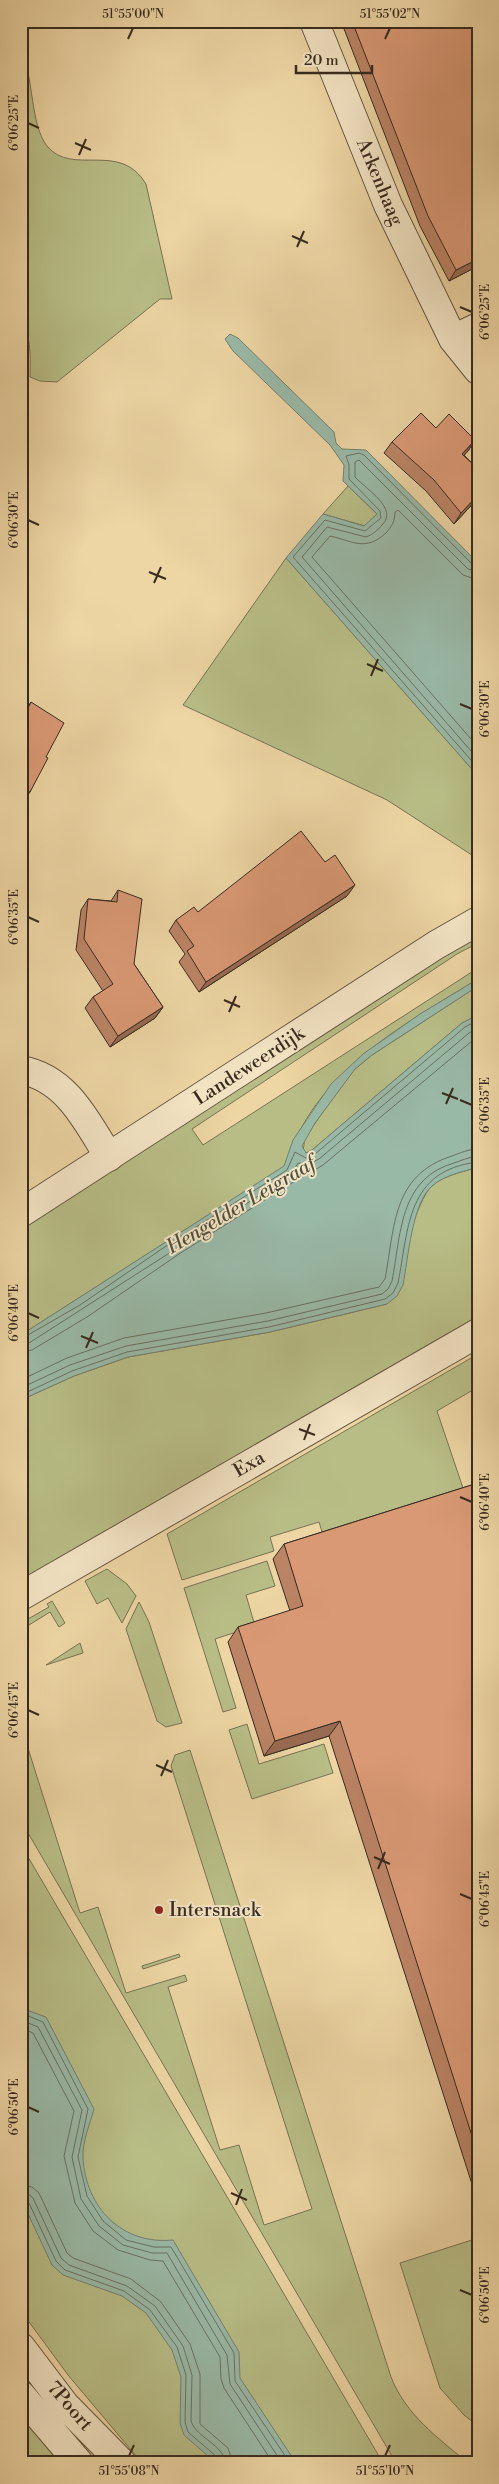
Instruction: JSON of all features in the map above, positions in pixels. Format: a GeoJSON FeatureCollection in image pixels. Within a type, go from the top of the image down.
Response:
{"type":"FeatureCollection","features":[{"type":"Feature","properties":{"kind":"street","name":"Arkenhaag"},"geometry":{"type":"LineString","coordinates":[[314,21],[388,205],[453,339],[478,370]]}},
{"type":"Feature","properties":{"kind":"street"},"geometry":{"type":"LineString","coordinates":[[453,339],[478,327]]}},
{"type":"Feature","properties":{"kind":"street","name":"Landeweerdijk"},"geometry":{"type":"LineString","coordinates":[[21,1213],[436,946],[478,921]]}},
{"type":"Feature","properties":{"kind":"street"},"geometry":{"type":"LineString","coordinates":[[21,1070],[56,1085],[75,1102],[109,1157]]}},
{"type":"Feature","properties":{"kind":"street","name":"Exa"},"geometry":{"type":"LineString","coordinates":[[21,1596],[478,1333]]}},
{"type":"Feature","properties":{"kind":"street","name":"7Poort"},"geometry":{"type":"LineString","coordinates":[[21,2346],[65,2405],[122,2463]]}},
{"type":"Feature","properties":{"kind":"street","name":"7Poort"},"geometry":{"type":"LineString","coordinates":[[21,2395],[79,2463]]}},
{"type":"Feature","properties":{"kind":"green space"},"geometry":{"type":"Polygon","coordinates":[[[21,49],[28,73],[38,126],[47,146],[57,155],[69,159],[110,161],[123,164],[135,171],[146,184],[172,299],[160,299],[57,382],[40,381],[30,377],[29,341],[21,321],[21,49]]]}},
{"type":"Feature","properties":{"kind":"green space"},"geometry":{"type":"Polygon","coordinates":[[[348,486],[377,514],[365,526],[323,514],[348,486]]]}},
{"type":"Feature","properties":{"kind":"green space"},"geometry":{"type":"Polygon","coordinates":[[[286,558],[478,776],[478,859],[387,800],[183,705],[286,558]]]}},
{"type":"Feature","properties":{"kind":"green space"},"geometry":{"type":"Polygon","coordinates":[[[478,934],[478,943],[457,954],[192,1129],[203,1145],[478,968],[478,979],[390,1035],[338,1079],[316,1104],[298,1133],[285,1166],[21,1335],[21,1227],[478,934]]]}},
{"type":"Feature","properties":{"kind":"green space"},"geometry":{"type":"Polygon","coordinates":[[[478,986],[478,1015],[462,1023],[312,1150],[306,1153],[303,1151],[305,1138],[340,1087],[355,1069],[372,1055],[478,986]]]}},
{"type":"Feature","properties":{"kind":"green space"},"geometry":{"type":"Polygon","coordinates":[[[478,1167],[478,1316],[21,1580],[21,1400],[74,1376],[128,1357],[270,1332],[387,1304],[413,1223],[426,1194],[432,1186],[442,1179],[478,1167]]]}},
{"type":"Feature","properties":{"kind":"green space"},"geometry":{"type":"Polygon","coordinates":[[[478,1354],[478,1387],[437,1411],[464,1491],[323,1535],[319,1522],[270,1537],[274,1551],[182,1580],[167,1534],[478,1354]]]}},
{"type":"Feature","properties":{"kind":"green space"},"geometry":{"type":"Polygon","coordinates":[[[267,1561],[275,1586],[246,1595],[255,1626],[215,1639],[236,1708],[223,1712],[184,1588],[267,1561]]]}},
{"type":"Feature","properties":{"kind":"green space"},"geometry":{"type":"Polygon","coordinates":[[[107,1569],[127,1584],[136,1596],[122,1623],[108,1598],[97,1604],[85,1581],[107,1569]]]}},
{"type":"Feature","properties":{"kind":"green space"},"geometry":{"type":"Polygon","coordinates":[[[52,1601],[65,1623],[59,1627],[50,1612],[21,1630],[21,1623],[49,1607],[47,1604],[52,1601]]]}},
{"type":"Feature","properties":{"kind":"green space"},"geometry":{"type":"Polygon","coordinates":[[[139,1602],[149,1622],[182,1723],[166,1727],[157,1721],[126,1629],[139,1602]]]}},
{"type":"Feature","properties":{"kind":"green space"},"geometry":{"type":"Polygon","coordinates":[[[80,1643],[83,1653],[46,1665],[80,1643]]]}},
{"type":"Feature","properties":{"kind":"green space"},"geometry":{"type":"Polygon","coordinates":[[[247,1724],[259,1764],[324,1744],[333,1773],[252,1799],[229,1730],[247,1724]]]}},
{"type":"Feature","properties":{"kind":"green space"},"geometry":{"type":"Polygon","coordinates":[[[21,1726],[80,1913],[98,1907],[126,1993],[185,1975],[187,1981],[168,1987],[220,2150],[239,2145],[264,2225],[312,2209],[171,1766],[175,1755],[190,1750],[391,2377],[397,2391],[414,2414],[468,2463],[396,2463],[21,1821],[21,1726]]]}},
{"type":"Feature","properties":{"kind":"green space"},"geometry":{"type":"Polygon","coordinates":[[[21,1845],[383,2463],[142,2463],[68,2375],[21,2311],[21,1845]]]}},
{"type":"Feature","properties":{"kind":"green space"},"geometry":{"type":"Polygon","coordinates":[[[179,1954],[180,1957],[143,1969],[142,1966],[179,1954]]]}},
{"type":"Feature","properties":{"kind":"green space"},"geometry":{"type":"Polygon","coordinates":[[[478,2238],[478,2426],[464,2415],[440,2388],[400,2263],[478,2238]]]}},
{"type":"Feature","properties":{"kind":"green space"},"geometry":{"type":"Polygon","coordinates":[[[21,2404],[73,2463],[21,2463],[21,2404]]]}},
{"type":"Feature","properties":{"kind":"water"},"geometry":{"type":"Polygon","coordinates":[[[230,334],[238,338],[334,432],[336,443],[342,449],[366,450],[478,563],[478,776],[286,558],[323,514],[364,526],[377,514],[343,481],[344,465],[330,445],[233,351],[225,339],[230,334]]]}},
{"type":"Feature","properties":{"kind":"water","name":"Hengelder Leigraaf"},"geometry":{"type":"Polygon","coordinates":[[[478,979],[478,986],[372,1055],[355,1069],[315,1123],[302,1146],[306,1153],[312,1150],[462,1023],[478,1015],[478,1167],[442,1179],[425,1194],[415,1218],[403,1285],[397,1296],[387,1304],[270,1332],[128,1357],[74,1376],[21,1400],[21,1335],[284,1166],[293,1140],[331,1084],[363,1054],[420,1014],[478,979]]]}},
{"type":"Feature","properties":{"kind":"water"},"geometry":{"type":"Polygon","coordinates":[[[21,2008],[46,2017],[94,2109],[85,2139],[83,2158],[91,2193],[99,2207],[110,2220],[138,2236],[155,2240],[173,2240],[239,2352],[240,2378],[296,2463],[216,2463],[184,2435],[180,2423],[181,2377],[172,2350],[146,2313],[122,2296],[63,2275],[52,2265],[21,2199],[21,2008]]]}},
{"type":"Feature","properties":{"kind":"building"},"geometry":{"type":"Polygon","coordinates":[[[352,21],[478,21],[478,259],[456,270],[428,216],[352,21]]]}},
{"type":"Feature","properties":{"kind":"building"},"geometry":{"type":"Polygon","coordinates":[[[421,413],[436,428],[449,414],[475,440],[462,454],[478,469],[478,495],[461,513],[434,480],[392,442],[421,413]]]}},
{"type":"Feature","properties":{"kind":"building"},"geometry":{"type":"Polygon","coordinates":[[[31,702],[64,723],[30,792],[21,787],[21,722],[31,702]]]}},
{"type":"Feature","properties":{"kind":"building"},"geometry":{"type":"Polygon","coordinates":[[[301,831],[325,862],[335,855],[355,885],[206,982],[187,951],[194,946],[176,920],[194,907],[198,912],[301,831]]]}},
{"type":"Feature","properties":{"kind":"building"},"geometry":{"type":"Polygon","coordinates":[[[118,890],[142,899],[134,964],[163,1007],[118,1036],[93,997],[113,984],[84,939],[88,899],[117,902],[118,890]]]}},
{"type":"Feature","properties":{"kind":"building"},"geometry":{"type":"Polygon","coordinates":[[[478,1483],[478,2155],[340,1721],[275,1741],[238,1627],[303,1606],[284,1544],[478,1483]]]}},
{"type":"Feature","properties":{"kind":"place","name":"Intersnack"},"geometry":{"type":"Point","coordinates":[159,1910]}}]}
